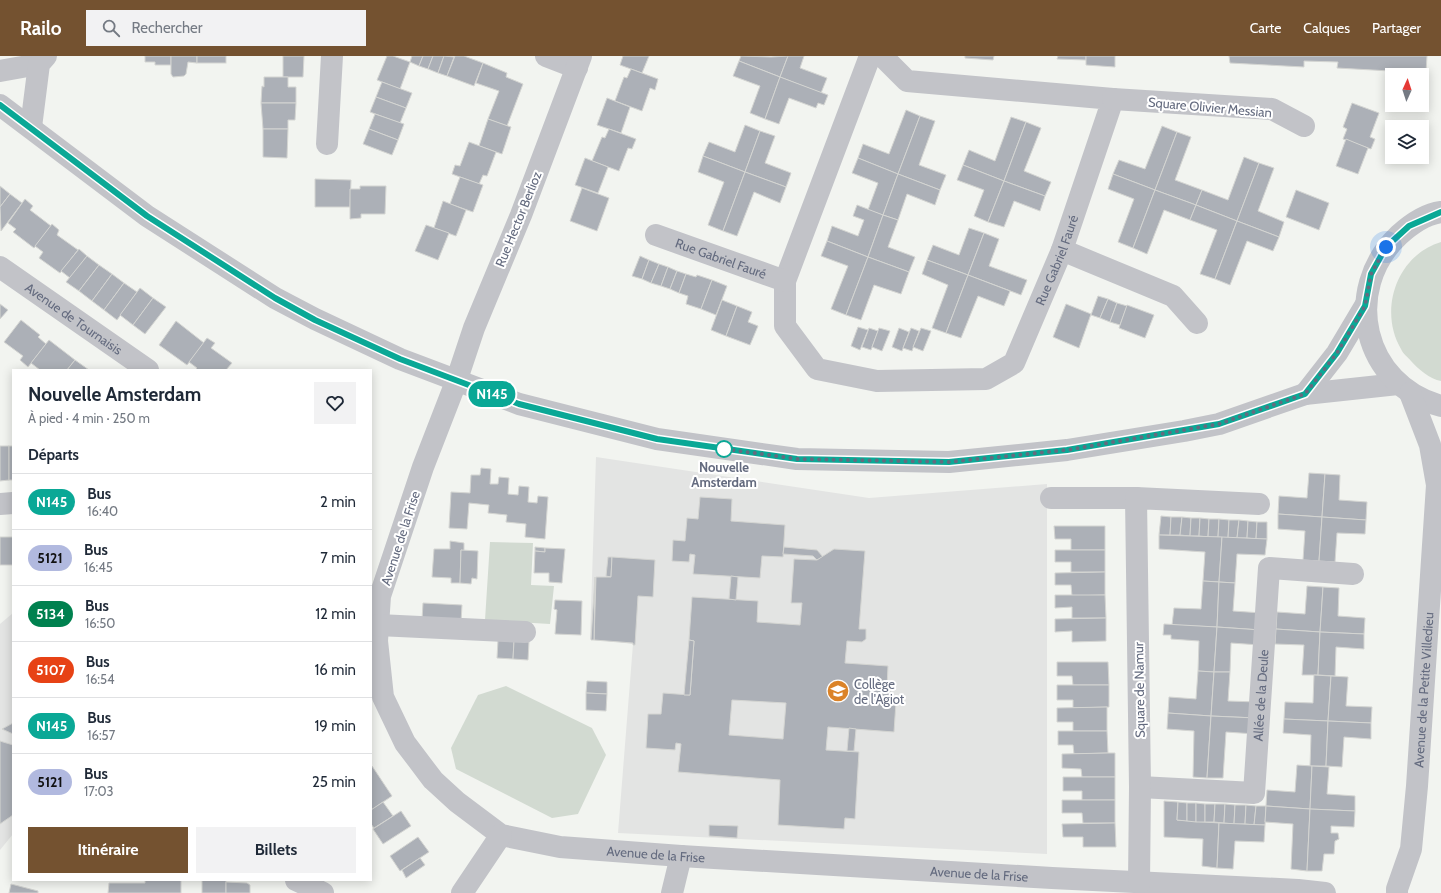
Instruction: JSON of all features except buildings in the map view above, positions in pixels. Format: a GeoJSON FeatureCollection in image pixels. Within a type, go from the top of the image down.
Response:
{"type":"FeatureCollection","features":[{"type":"Feature","properties":{"kind":"street"},"geometry":{"type":"LineString","coordinates":[[327,144],[332,56]]}},
{"type":"Feature","properties":{"kind":"street"},"geometry":{"type":"LineString","coordinates":[[546,56],[579,62]]}},
{"type":"Feature","properties":{"kind":"street","name":"Rue Gabriel Fauré"},"geometry":{"type":"LineString","coordinates":[[870,56],[785,281],[784,326],[817,369],[877,381],[986,379],[1014,363],[1062,250],[1113,99]]}},
{"type":"Feature","properties":{"kind":"street"},"geometry":{"type":"LineString","coordinates":[[882,56],[907,81],[1113,99]]}},
{"type":"Feature","properties":{"kind":"street"},"geometry":{"type":"LineString","coordinates":[[0,71],[42,60],[31,127]]}},
{"type":"Feature","properties":{"kind":"street","name":"Rue Hector Berlioz"},"geometry":{"type":"LineString","coordinates":[[456,382],[474,328],[521,215],[579,62]]}},
{"type":"Feature","properties":{"kind":"street","name":"Square Olivier Messian"},"geometry":{"type":"LineString","coordinates":[[1113,99],[1272,110],[1304,126]]}},
{"type":"Feature","properties":{"kind":"street"},"geometry":{"type":"LineString","coordinates":[[0,105],[147,216],[275,298],[315,320],[400,359],[456,382],[519,404],[657,439],[797,459],[941,462],[1067,450],[1184,431],[1219,424],[1305,394],[1404,388]]}},
{"type":"Feature","properties":{"kind":"street"},"geometry":{"type":"LineString","coordinates":[[1440,210],[1409,226],[1386,247],[1371,274],[1365,306],[1368,334],[1380,361],[1404,388],[1441,406]]}},
{"type":"Feature","properties":{"kind":"street","name":"Rue Gabriel Fauré"},"geometry":{"type":"LineString","coordinates":[[656,235],[785,281]]}},
{"type":"Feature","properties":{"kind":"street"},"geometry":{"type":"LineString","coordinates":[[1062,250],[1173,296],[1197,323]]}},
{"type":"Feature","properties":{"kind":"street","name":"Avenue de Tournaisis"},"geometry":{"type":"LineString","coordinates":[[0,267],[147,369]]}},
{"type":"Feature","properties":{"kind":"street"},"geometry":{"type":"LineString","coordinates":[[1305,394],[1337,353],[1365,306]]}},
{"type":"Feature","properties":{"kind":"street","name":"Avenue de la Frise"},"geometry":{"type":"LineString","coordinates":[[456,382],[376,596],[375,637],[383,697],[405,743],[433,780],[457,802],[501,835],[560,847],[1071,886],[1139,883],[1298,890],[1325,893]]}},
{"type":"Feature","properties":{"kind":"street","name":"Avenue de la Petite Villedieu"},"geometry":{"type":"LineString","coordinates":[[1393,892],[1411,849],[1434,632],[1439,482],[1430,445],[1404,388]]}},
{"type":"Feature","properties":{"kind":"street"},"geometry":{"type":"LineString","coordinates":[[1051,498],[1136,498],[1259,504]]}},
{"type":"Feature","properties":{"kind":"street","name":"Square de Namur"},"geometry":{"type":"LineString","coordinates":[[1136,498],[1140,786],[1139,883]]}},
{"type":"Feature","properties":{"kind":"street"},"geometry":{"type":"LineString","coordinates":[[0,504],[12,504]]}},
{"type":"Feature","properties":{"kind":"street","name":"Allée de la Deule"},"geometry":{"type":"LineString","coordinates":[[1140,786],[1254,793],[1269,568],[1353,574]]}},
{"type":"Feature","properties":{"kind":"street"},"geometry":{"type":"LineString","coordinates":[[375,637],[525,632]]}},
{"type":"Feature","properties":{"kind":"street"},"geometry":{"type":"LineString","coordinates":[[462,893],[501,835]]}},
{"type":"Feature","properties":{"kind":"street"},"geometry":{"type":"LineString","coordinates":[[672,893],[681,856]]}},
{"type":"Feature","properties":{"kind":"street"},"geometry":{"type":"LineString","coordinates":[[298,881],[323,893]]}},
{"type":"Feature","properties":{"kind":"shaded area"},"geometry":{"type":"Polygon","coordinates":[[[1441,242],[1441,381],[1424,373],[1403,352],[1394,334],[1391,318],[1392,301],[1396,286],[1403,271],[1413,259],[1426,249],[1441,242]]]}},
{"type":"Feature","properties":{"kind":"shaded area","name":"Collège de l'Agiot"},"geometry":{"type":"Polygon","coordinates":[[[596,457],[869,498],[1047,484],[1047,854],[618,833],[633,644],[590,639],[596,457]]]}},
{"type":"Feature","properties":{"kind":"shaded area"},"geometry":{"type":"Polygon","coordinates":[[[490,542],[533,543],[531,585],[554,586],[550,624],[485,620],[490,542]]]}},
{"type":"Feature","properties":{"kind":"shaded area"},"geometry":{"type":"Polygon","coordinates":[[[12,614],[12,835],[0,850],[0,624],[12,614]]]}},
{"type":"Feature","properties":{"kind":"shaded area"},"geometry":{"type":"Polygon","coordinates":[[[506,686],[592,728],[606,755],[578,814],[552,818],[456,769],[451,748],[478,695],[506,686]]]}},
{"type":"Feature","properties":{"kind":"bus line","name":"N145"},"geometry":{"type":"LineString","coordinates":[[0,105],[147,216],[275,298],[315,320],[400,359],[456,382],[519,404],[657,439],[797,459],[949,462],[1067,450],[1219,424],[1305,394],[1337,353],[1365,306],[1371,274],[1386,247],[1409,226],[1437,212],[1441,212]]}},
{"type":"Feature","properties":{"kind":"place","name":"Nouvelle Amsterdam"},"geometry":{"type":"Point","coordinates":[724,449]}},
{"type":"Feature","properties":{"kind":"place","name":"Collège de l'Agiot"},"geometry":{"type":"Point","coordinates":[838,691]}},
{"type":"Feature","properties":{"kind":"route"},"geometry":{"type":"LineString","coordinates":[[724,449],[718,448],[797,459],[949,462],[1067,450],[1219,424],[1305,394],[1337,353],[1365,306],[1371,274],[1386,247]]}}]}
